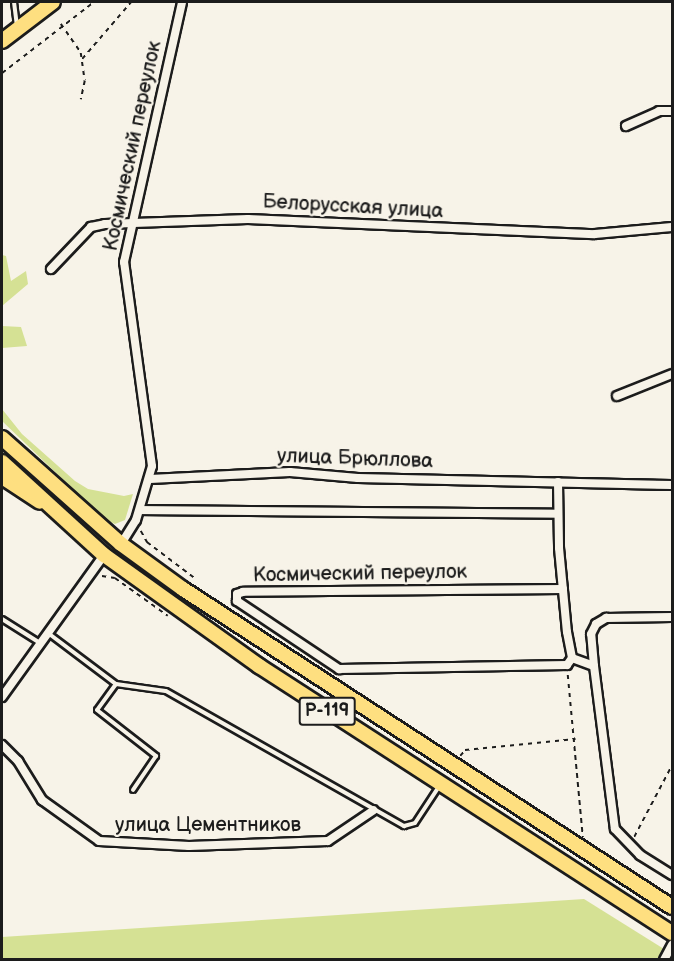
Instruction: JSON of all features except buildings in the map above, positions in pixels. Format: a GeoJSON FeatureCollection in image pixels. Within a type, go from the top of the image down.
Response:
{"type":"FeatureCollection","features":[{"type":"Feature","properties":{"kind":"main road"},"geometry":{"type":"LineString","coordinates":[[2,41],[48,5]]}},
{"type":"Feature","properties":{"kind":"main road","name":"Р-119"},"geometry":{"type":"LineString","coordinates":[[2,438],[121,544],[289,661],[672,908]]}},
{"type":"Feature","properties":{"kind":"main road","name":"Р-119"},"geometry":{"type":"LineString","coordinates":[[2,462],[42,503],[104,555],[259,666],[672,933]]}},
{"type":"Feature","properties":{"kind":"main road"},"geometry":{"type":"LineString","coordinates":[[2,477],[42,503]]}},
{"type":"Feature","properties":{"kind":"street","name":"Космический переулок"},"geometry":{"type":"LineString","coordinates":[[121,544],[140,510],[152,466],[124,279],[127,241],[134,224],[182,2]]}},
{"type":"Feature","properties":{"kind":"street"},"geometry":{"type":"LineString","coordinates":[[626,126],[658,111],[672,111]]}},
{"type":"Feature","properties":{"kind":"street","name":"Белорусская улица"},"geometry":{"type":"LineString","coordinates":[[51,269],[91,227],[134,224],[248,219],[596,234],[672,227]]}},
{"type":"Feature","properties":{"kind":"street"},"geometry":{"type":"LineString","coordinates":[[617,396],[672,374]]}},
{"type":"Feature","properties":{"kind":"street","name":"улица Брюллова"},"geometry":{"type":"LineString","coordinates":[[150,479],[290,472],[358,478],[672,485]]}},
{"type":"Feature","properties":{"kind":"street"},"geometry":{"type":"LineString","coordinates":[[558,482],[558,514],[570,662],[594,666]]}},
{"type":"Feature","properties":{"kind":"street"},"geometry":{"type":"LineString","coordinates":[[140,510],[558,514]]}},
{"type":"Feature","properties":{"kind":"street"},"geometry":{"type":"LineString","coordinates":[[2,697],[104,555]]}},
{"type":"Feature","properties":{"kind":"street","name":"Космический переулок"},"geometry":{"type":"LineString","coordinates":[[563,589],[243,592],[237,594],[237,601],[339,669],[570,662]]}},
{"type":"Feature","properties":{"kind":"street"},"geometry":{"type":"LineString","coordinates":[[672,616],[606,618],[596,624],[591,634],[615,830],[630,846],[672,875]]}},
{"type":"Feature","properties":{"kind":"street","name":"улица Цементников"},"geometry":{"type":"LineString","coordinates":[[2,745],[18,761],[42,800],[99,841],[189,846],[328,841],[374,810]]}},
{"type":"Feature","properties":{"kind":"street"},"geometry":{"type":"LineString","coordinates":[[664,960],[672,945]]}},
{"type":"Feature","properties":{"kind":"lane"},"geometry":{"type":"LineString","coordinates":[[14,2],[18,29]]}},
{"type":"Feature","properties":{"kind":"lane"},"geometry":{"type":"LineString","coordinates":[[2,619],[40,643]]}},
{"type":"Feature","properties":{"kind":"lane"},"geometry":{"type":"LineString","coordinates":[[48,633],[116,684],[166,692],[404,826],[415,823],[441,784]]}},
{"type":"Feature","properties":{"kind":"lane"},"geometry":{"type":"LineString","coordinates":[[116,684],[97,710],[156,756],[133,789]]}},
{"type":"Feature","properties":{"kind":"path"},"geometry":{"type":"LineString","coordinates":[[2,73],[61,24],[94,2]]}},
{"type":"Feature","properties":{"kind":"path"},"geometry":{"type":"LineString","coordinates":[[81,60],[131,2]]}},
{"type":"Feature","properties":{"kind":"path"},"geometry":{"type":"LineString","coordinates":[[61,24],[81,52],[85,81],[81,100]]}},
{"type":"Feature","properties":{"kind":"path"},"geometry":{"type":"LineString","coordinates":[[136,520],[147,542],[196,579]]}},
{"type":"Feature","properties":{"kind":"path"},"geometry":{"type":"LineString","coordinates":[[90,574],[115,578],[169,617]]}},
{"type":"Feature","properties":{"kind":"path"},"geometry":{"type":"LineString","coordinates":[[570,662],[586,831],[579,849]]}},
{"type":"Feature","properties":{"kind":"path"},"geometry":{"type":"LineString","coordinates":[[452,767],[465,750],[576,739]]}},
{"type":"Feature","properties":{"kind":"path"},"geometry":{"type":"LineString","coordinates":[[630,846],[641,818],[672,765]]}},
{"type":"Feature","properties":{"kind":"green space"},"geometry":{"type":"Polygon","coordinates":[[[2,255],[6,256],[11,281],[26,271],[28,284],[2,306],[2,255]]]}},
{"type":"Feature","properties":{"kind":"green space"},"geometry":{"type":"Polygon","coordinates":[[[2,326],[21,327],[27,346],[2,348],[2,326]]]}},
{"type":"Feature","properties":{"kind":"green space"},"geometry":{"type":"Polygon","coordinates":[[[2,409],[22,434],[75,481],[88,489],[124,496],[133,494],[125,520],[115,524],[104,519],[2,421],[2,409]]]}},
{"type":"Feature","properties":{"kind":"green space"},"geometry":{"type":"Polygon","coordinates":[[[584,899],[672,954],[672,960],[2,960],[2,937],[584,899]]]}}]}
